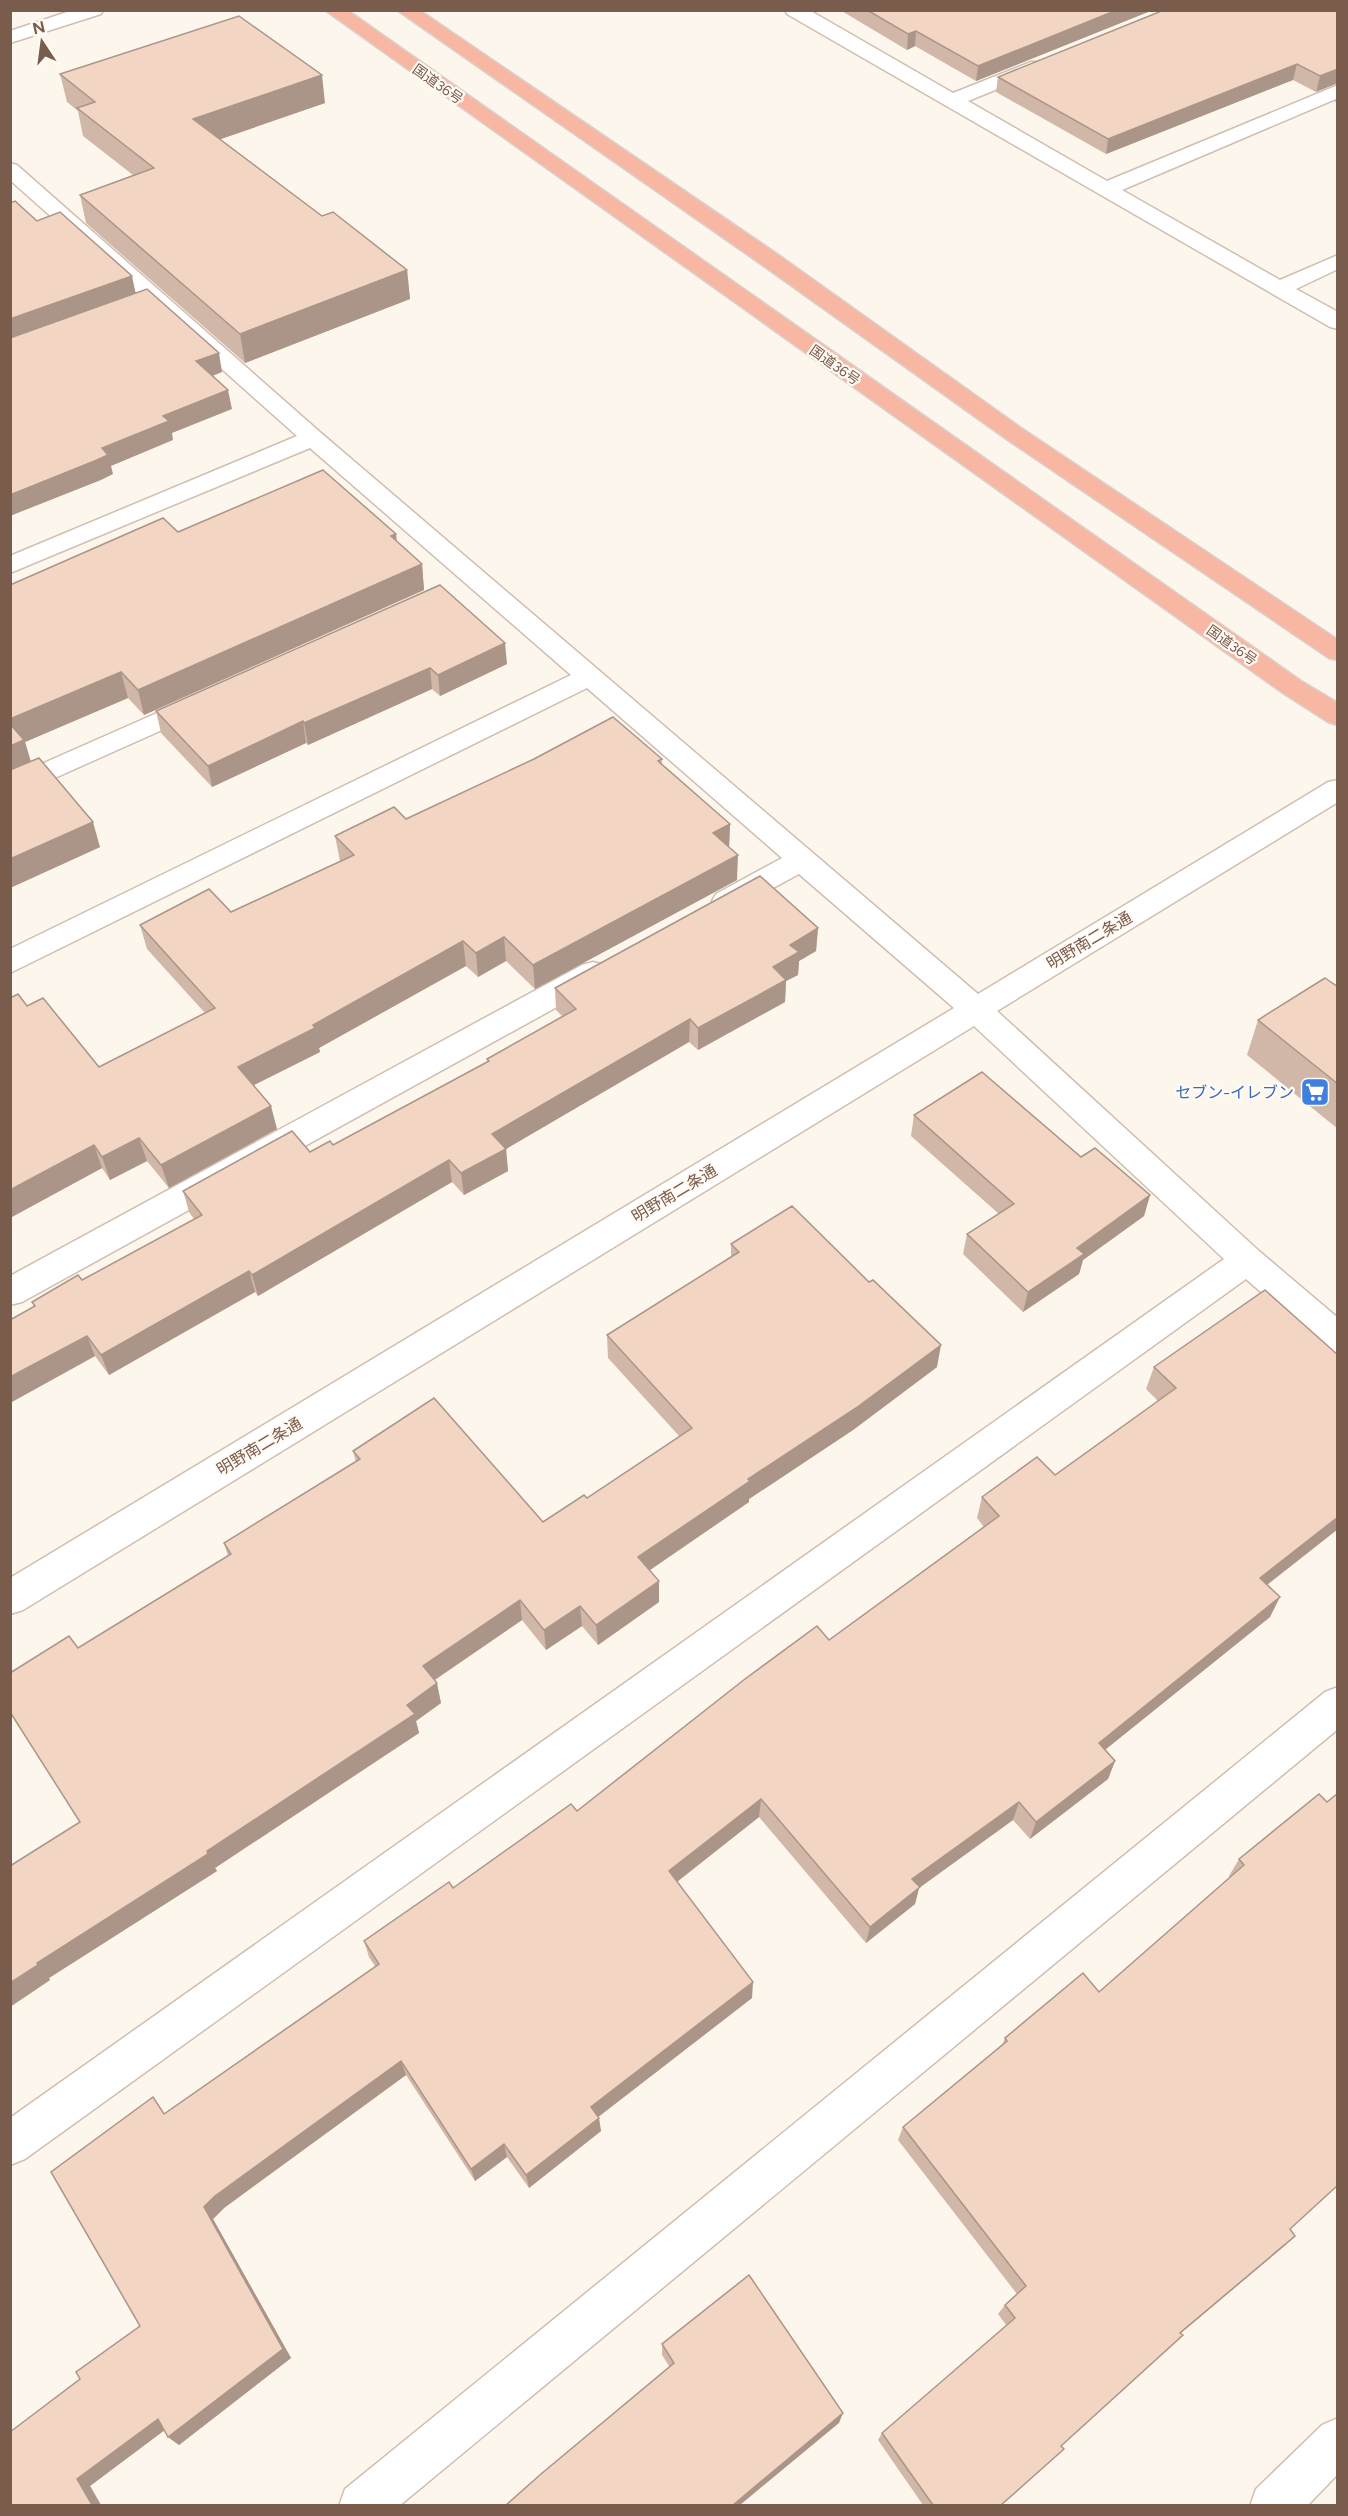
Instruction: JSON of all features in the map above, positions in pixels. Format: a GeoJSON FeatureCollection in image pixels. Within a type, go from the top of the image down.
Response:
{"type":"FeatureCollection","features":[{"type":"Feature","properties":{"kind":"highway","name":"国道36号"},"geometry":{"type":"LineString","coordinates":[[334,10],[1292,687],[1338,716]]}},
{"type":"Feature","properties":{"kind":"highway"},"geometry":{"type":"LineString","coordinates":[[406,10],[769,259],[1013,433],[1338,652]]}},
{"type":"Feature","properties":{"kind":"street"},"geometry":{"type":"LineString","coordinates":[[10,37],[94,10]]}},
{"type":"Feature","properties":{"kind":"street"},"geometry":{"type":"LineString","coordinates":[[803,15],[838,10]]}},
{"type":"Feature","properties":{"kind":"street"},"geometry":{"type":"LineString","coordinates":[[803,15],[1338,322]]}},
{"type":"Feature","properties":{"kind":"street"},"geometry":{"type":"LineString","coordinates":[[953,100],[1060,57]]}},
{"type":"Feature","properties":{"kind":"street"},"geometry":{"type":"LineString","coordinates":[[1106,189],[1338,91]]}},
{"type":"Feature","properties":{"kind":"street"},"geometry":{"type":"LineString","coordinates":[[10,169],[22,192],[143,302],[313,438],[464,584],[590,676],[803,859],[975,1009],[1247,1260],[1338,1339]]}},
{"type":"Feature","properties":{"kind":"street"},"geometry":{"type":"LineString","coordinates":[[1280,288],[1338,261]]}},
{"type":"Feature","properties":{"kind":"street"},"geometry":{"type":"LineString","coordinates":[[10,565],[313,438]]}},
{"type":"Feature","properties":{"kind":"street"},"geometry":{"type":"LineString","coordinates":[[10,962],[590,676]]}},
{"type":"Feature","properties":{"kind":"street"},"geometry":{"type":"LineString","coordinates":[[10,789],[227,691]]}},
{"type":"Feature","properties":{"kind":"street","name":"明野南二条通"},"geometry":{"type":"LineString","coordinates":[[10,1598],[1338,789]]}},
{"type":"Feature","properties":{"kind":"street"},"geometry":{"type":"LineString","coordinates":[[699,916],[803,859]]}},
{"type":"Feature","properties":{"kind":"street"},"geometry":{"type":"LineString","coordinates":[[10,1292],[615,962]]}},
{"type":"Feature","properties":{"kind":"street"},"geometry":{"type":"LineString","coordinates":[[10,2145],[1247,1260]]}},
{"type":"Feature","properties":{"kind":"street"},"geometry":{"type":"LineString","coordinates":[[362,2505],[1338,1705]]}},
{"type":"Feature","properties":{"kind":"street"},"geometry":{"type":"LineString","coordinates":[[1273,2505],[1338,2441]]}},
{"type":"Feature","properties":{"kind":"building"},"geometry":{"type":"Polygon","coordinates":[[[867,10],[1117,10],[978,66],[916,31],[908,34],[867,10]]]}},
{"type":"Feature","properties":{"kind":"building"},"geometry":{"type":"Polygon","coordinates":[[[1164,10],[1338,10],[1338,69],[1320,76],[1297,64],[1108,139],[998,77],[1164,10]]]}},
{"type":"Feature","properties":{"kind":"building"},"geometry":{"type":"Polygon","coordinates":[[[239,16],[322,75],[193,119],[322,216],[333,212],[407,270],[240,334],[80,195],[154,168],[77,108],[95,102],[60,74],[239,16]]]}},
{"type":"Feature","properties":{"kind":"building"},"geometry":{"type":"Polygon","coordinates":[[[15,201],[37,221],[60,212],[132,276],[10,319],[10,203],[15,201]]]}},
{"type":"Feature","properties":{"kind":"building"},"geometry":{"type":"Polygon","coordinates":[[[147,289],[219,353],[196,361],[228,390],[163,416],[169,421],[102,448],[108,455],[10,495],[10,338],[147,289]]]}},
{"type":"Feature","properties":{"kind":"building"},"geometry":{"type":"Polygon","coordinates":[[[323,470],[396,534],[391,536],[422,564],[138,690],[121,672],[10,719],[10,585],[163,518],[178,532],[323,470]]]}},
{"type":"Feature","properties":{"kind":"building"},"geometry":{"type":"Polygon","coordinates":[[[440,585],[505,643],[438,675],[430,668],[304,723],[303,721],[208,766],[156,711],[440,585]]]}},
{"type":"Feature","properties":{"kind":"building"},"geometry":{"type":"Polygon","coordinates":[[[613,717],[662,759],[658,761],[730,824],[713,833],[738,855],[533,965],[504,937],[476,953],[463,941],[313,1025],[315,1028],[238,1067],[271,1106],[161,1165],[139,1138],[102,1157],[94,1145],[10,1190],[10,998],[18,994],[27,1006],[43,998],[99,1067],[215,1008],[140,925],[209,889],[231,912],[354,855],[335,836],[394,807],[406,819],[534,759],[613,717]]]}},
{"type":"Feature","properties":{"kind":"building"},"geometry":{"type":"Polygon","coordinates":[[[10,724],[24,740],[10,746],[10,724]]]}},
{"type":"Feature","properties":{"kind":"building"},"geometry":{"type":"Polygon","coordinates":[[[39,758],[93,822],[10,859],[10,770],[39,758]]]}},
{"type":"Feature","properties":{"kind":"building"},"geometry":{"type":"Polygon","coordinates":[[[760,876],[818,928],[790,945],[799,952],[773,967],[786,980],[698,1028],[690,1019],[492,1134],[506,1149],[461,1173],[449,1160],[252,1275],[249,1271],[101,1355],[87,1336],[10,1377],[10,1320],[35,1306],[32,1302],[78,1275],[82,1280],[202,1215],[183,1191],[292,1131],[310,1152],[330,1141],[333,1145],[489,1061],[487,1059],[576,1009],[555,988],[760,876]]]}},
{"type":"Feature","properties":{"kind":"building"},"geometry":{"type":"Polygon","coordinates":[[[1325,978],[1338,987],[1338,1084],[1258,1020],[1325,978]]]}},
{"type":"Feature","properties":{"kind":"building"},"geometry":{"type":"Polygon","coordinates":[[[982,1072],[1081,1157],[1095,1148],[1150,1195],[1077,1248],[1084,1254],[1028,1292],[967,1234],[1014,1204],[914,1115],[982,1072]]]}},
{"type":"Feature","properties":{"kind":"building"},"geometry":{"type":"Polygon","coordinates":[[[792,1206],[869,1282],[873,1280],[941,1345],[856,1408],[748,1479],[750,1481],[638,1557],[659,1581],[596,1625],[580,1606],[544,1630],[520,1600],[423,1666],[437,1683],[407,1705],[415,1714],[207,1851],[208,1854],[37,1963],[38,1965],[10,1983],[10,1866],[80,1822],[10,1712],[10,1673],[69,1636],[78,1648],[231,1554],[224,1543],[360,1459],[353,1451],[434,1398],[543,1522],[584,1495],[587,1498],[692,1428],[607,1335],[739,1252],[731,1244],[792,1206]]]}},
{"type":"Feature","properties":{"kind":"building"},"geometry":{"type":"Polygon","coordinates":[[[1265,1290],[1338,1355],[1338,1517],[1260,1578],[1280,1597],[1099,1743],[1115,1761],[1036,1822],[1019,1802],[912,1879],[920,1887],[870,1927],[761,1799],[669,1871],[753,1982],[591,2107],[599,2118],[526,2175],[504,2144],[471,2169],[401,2061],[215,2196],[204,2207],[283,2349],[168,2437],[158,2419],[77,2479],[92,2505],[10,2505],[10,2432],[80,2379],[76,2372],[140,2326],[51,2172],[153,2097],[164,2114],[379,1964],[364,1941],[449,1882],[453,1888],[571,1804],[577,1811],[745,1679],[817,1626],[829,1640],[999,1516],[982,1497],[1037,1457],[1055,1475],[1176,1388],[1154,1367],[1265,1290]]]}},
{"type":"Feature","properties":{"kind":"building"},"geometry":{"type":"Polygon","coordinates":[[[1338,1793],[1338,2185],[1290,2229],[1295,2236],[1180,2333],[1183,2335],[1061,2446],[1064,2449],[1001,2505],[933,2505],[882,2433],[1015,2318],[1005,2305],[1026,2286],[903,2127],[1007,2041],[1005,2038],[1083,1973],[1099,1992],[1244,1865],[1239,1859],[1319,1794],[1327,1802],[1338,1793]]]}},
{"type":"Feature","properties":{"kind":"building"},"geometry":{"type":"Polygon","coordinates":[[[749,2275],[843,2413],[733,2505],[506,2505],[674,2363],[662,2344],[749,2275]]]}},
{"type":"Feature","properties":{"kind":"place","name":"セブン-イレブン"},"geometry":{"type":"Point","coordinates":[1315,1092]}}]}
